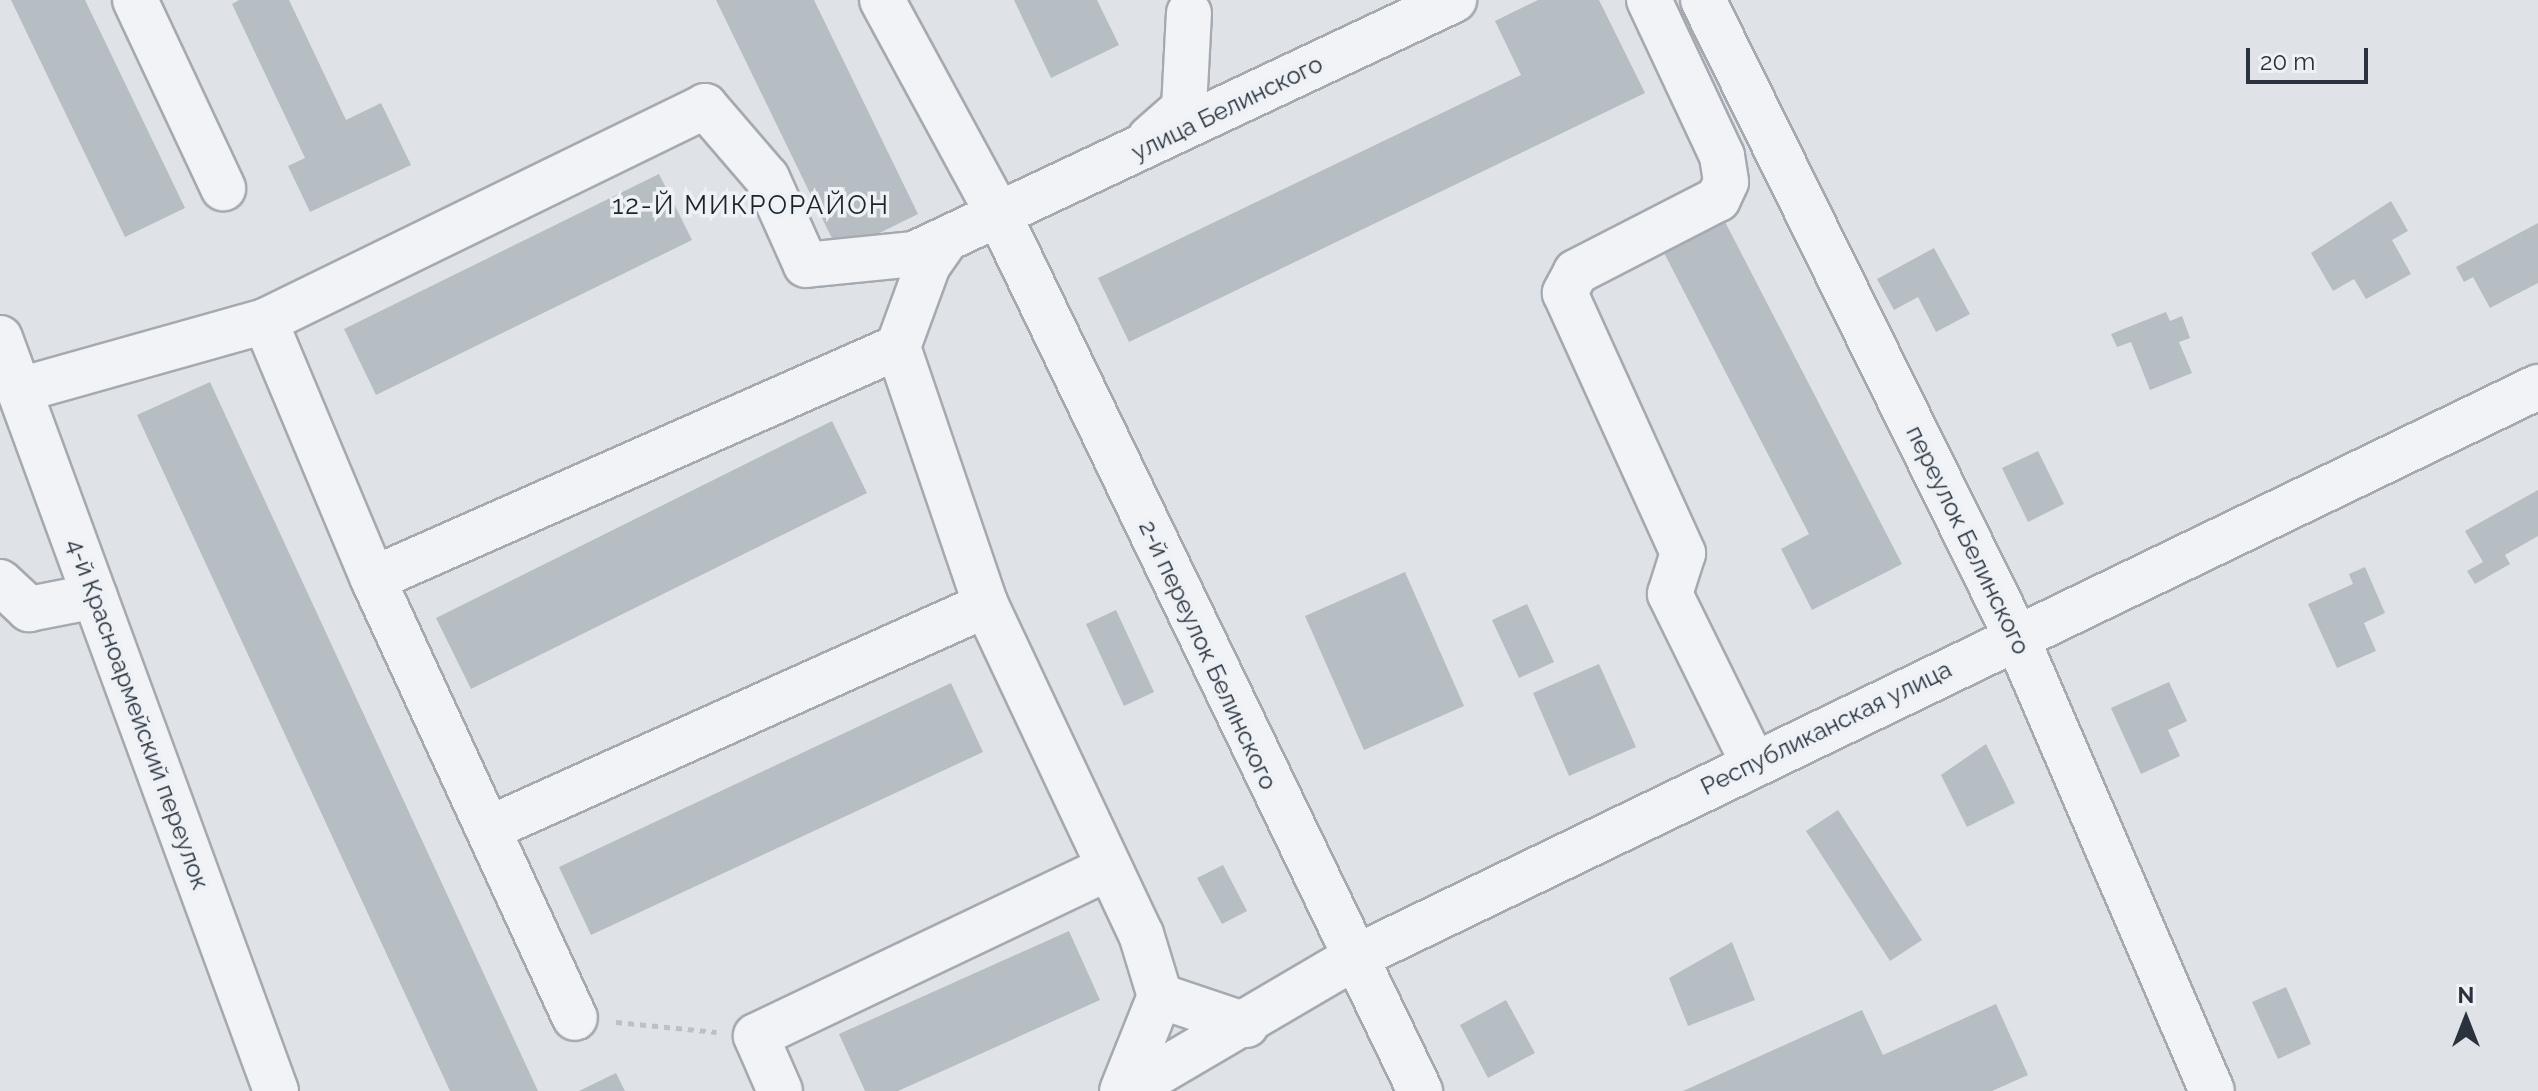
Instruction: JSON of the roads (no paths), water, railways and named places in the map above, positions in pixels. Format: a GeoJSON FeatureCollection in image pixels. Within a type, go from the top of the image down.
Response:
{"type":"FeatureCollection","features":[{"type":"Feature","properties":{"kind":"street"},"geometry":{"type":"LineString","coordinates":[[135,0],[223,188]]}},
{"type":"Feature","properties":{"kind":"street","name":"2-й переулок Белинского"},"geometry":{"type":"LineString","coordinates":[[882,0],[1000,217],[1352,959],[1420,1091]]}},
{"type":"Feature","properties":{"kind":"street","name":"улица Белинского"},"geometry":{"type":"LineString","coordinates":[[265,321],[705,106],[767,178],[806,265],[914,254],[1000,217],[1454,0]]}},
{"type":"Feature","properties":{"kind":"street"},"geometry":{"type":"LineString","coordinates":[[1649,0],[1722,156],[1726,182],[1718,199],[1576,272],[1565,293],[1683,553],[1670,594],[1753,763]]}},
{"type":"Feature","properties":{"kind":"street","name":"переулок Белинского"},"geometry":{"type":"LineString","coordinates":[[1703,0],[2016,636],[2212,1091]]}},
{"type":"Feature","properties":{"kind":"street"},"geometry":{"type":"LineString","coordinates":[[1186,6],[1216,95],[1268,89]]}},
{"type":"Feature","properties":{"kind":"street"},"geometry":{"type":"LineString","coordinates":[[1133,153],[1184,108],[1186,6]]}},
{"type":"Feature","properties":{"kind":"street"},"geometry":{"type":"LineString","coordinates":[[945,241],[928,265],[898,347],[986,605],[1141,934],[1160,996],[1125,1091]]}},
{"type":"Feature","properties":{"kind":"street"},"geometry":{"type":"LineString","coordinates":[[20,390],[265,321],[373,579],[575,1018]]}},
{"type":"Feature","properties":{"kind":"street","name":"4-й Красноармейский переулок"},"geometry":{"type":"LineString","coordinates":[[0,338],[266,1080]]}},
{"type":"Feature","properties":{"kind":"street"},"geometry":{"type":"LineString","coordinates":[[373,579],[898,347]]}},
{"type":"Feature","properties":{"kind":"street","name":"Республиканская улица"},"geometry":{"type":"LineString","coordinates":[[1125,1091],[1246,1025],[1352,959],[2016,636],[2538,387]]}},
{"type":"Feature","properties":{"kind":"street"},"geometry":{"type":"LineString","coordinates":[[0,582],[29,609],[95,596]]}},
{"type":"Feature","properties":{"kind":"street"},"geometry":{"type":"LineString","coordinates":[[490,828],[986,605]]}},
{"type":"Feature","properties":{"kind":"street"},"geometry":{"type":"LineString","coordinates":[[780,1091],[756,1036],[1108,868]]}},
{"type":"Feature","properties":{"kind":"street"},"geometry":{"type":"LineString","coordinates":[[1160,996],[1246,1025]]}},
{"type":"Feature","properties":{"kind":"district","name":"12-Й МИКРОРАЙОН"},"geometry":{"type":"Point","coordinates":[751,206]}}]}
